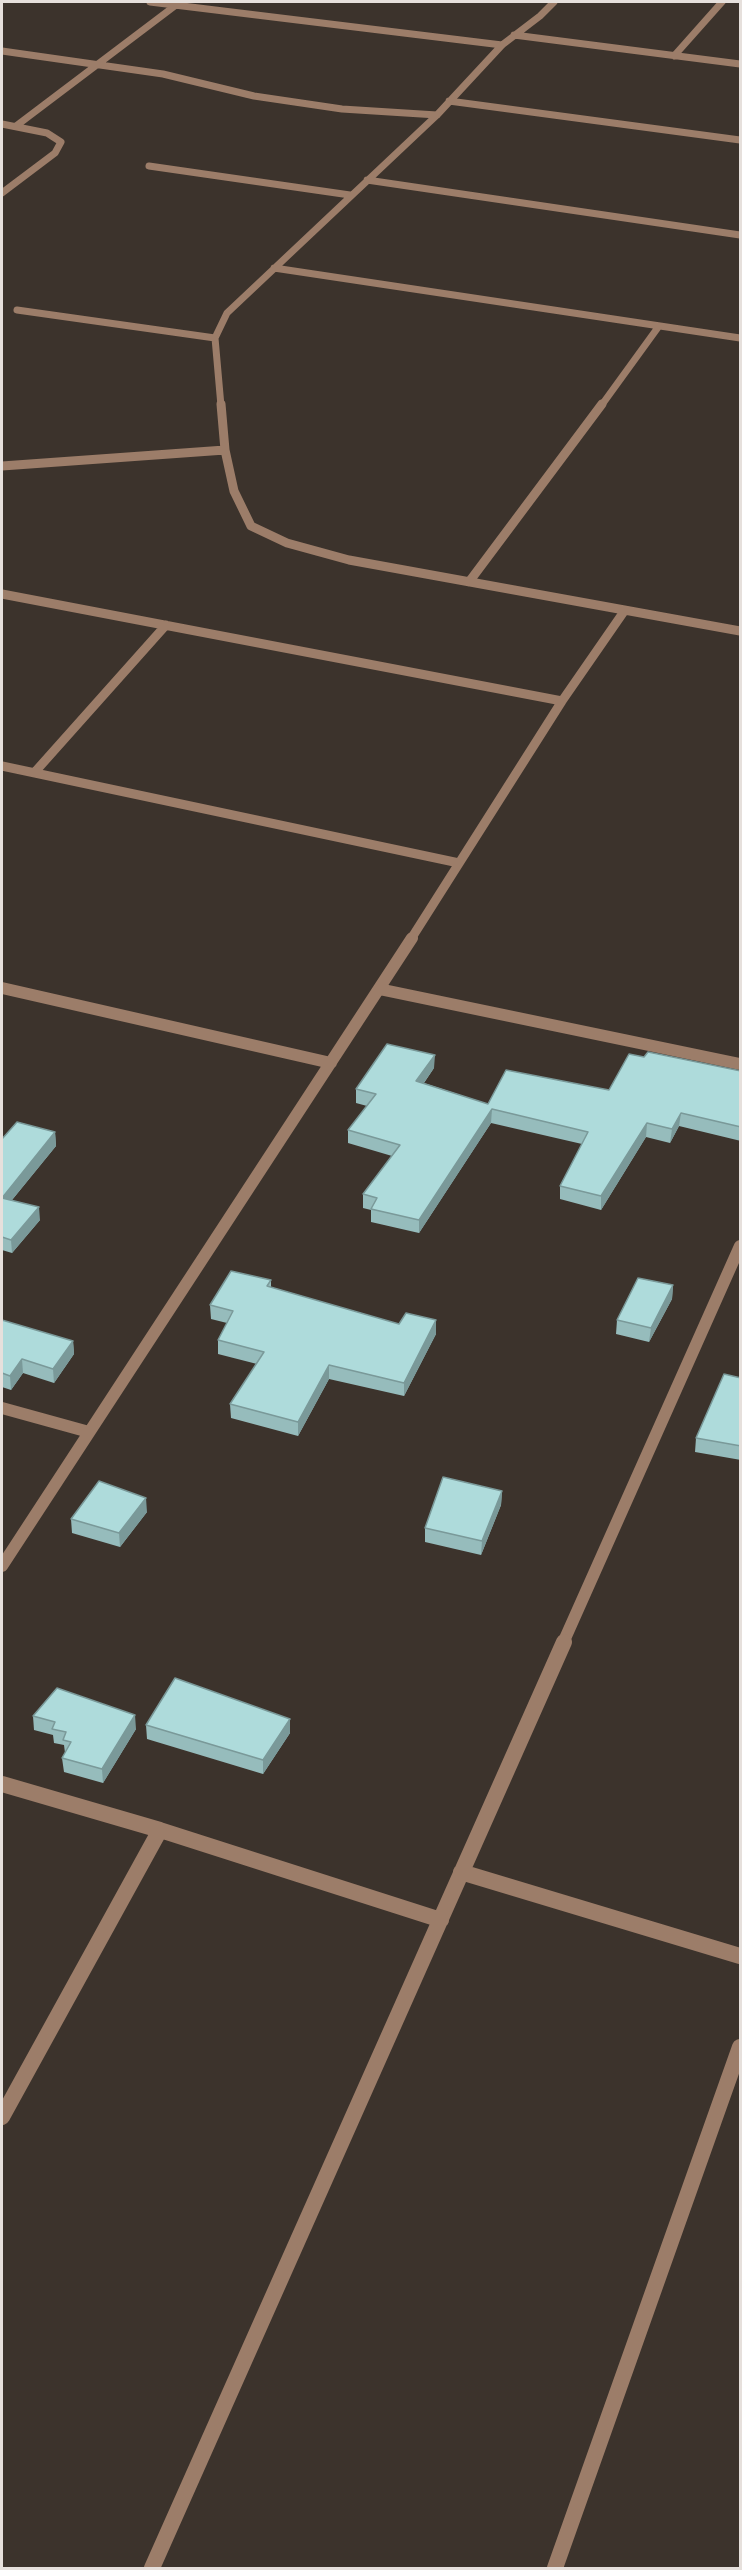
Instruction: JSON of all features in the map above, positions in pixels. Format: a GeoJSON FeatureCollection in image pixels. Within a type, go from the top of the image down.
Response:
{"type":"FeatureCollection","features":[{"type":"Feature","properties":{"kind":"street"},"geometry":{"type":"LineString","coordinates":[[150,2],[227,8],[502,45]]}},
{"type":"Feature","properties":{"kind":"street"},"geometry":{"type":"LineString","coordinates":[[554,2],[502,45],[436,115],[227,313],[215,338],[225,450],[234,491],[251,526],[287,543],[349,560],[741,631]]}},
{"type":"Feature","properties":{"kind":"street"},"geometry":{"type":"LineString","coordinates":[[674,56],[722,2]]}},
{"type":"Feature","properties":{"kind":"street"},"geometry":{"type":"LineString","coordinates":[[16,126],[94,64],[176,5]]}},
{"type":"Feature","properties":{"kind":"street"},"geometry":{"type":"LineString","coordinates":[[514,35],[741,64]]}},
{"type":"Feature","properties":{"kind":"street"},"geometry":{"type":"LineString","coordinates":[[2,51],[163,74],[254,96],[342,109],[436,115]]}},
{"type":"Feature","properties":{"kind":"street"},"geometry":{"type":"LineString","coordinates":[[449,101],[741,140]]}},
{"type":"Feature","properties":{"kind":"street"},"geometry":{"type":"LineString","coordinates":[[2,124],[47,133],[61,142],[55,153],[2,193]]}},
{"type":"Feature","properties":{"kind":"street"},"geometry":{"type":"LineString","coordinates":[[149,166],[350,195]]}},
{"type":"Feature","properties":{"kind":"street"},"geometry":{"type":"LineString","coordinates":[[367,180],[741,235]]}},
{"type":"Feature","properties":{"kind":"street"},"geometry":{"type":"LineString","coordinates":[[274,268],[741,338]]}},
{"type":"Feature","properties":{"kind":"street"},"geometry":{"type":"LineString","coordinates":[[17,310],[215,338]]}},
{"type":"Feature","properties":{"kind":"street"},"geometry":{"type":"LineString","coordinates":[[469,582],[554,471],[659,326]]}},
{"type":"Feature","properties":{"kind":"street"},"geometry":{"type":"LineString","coordinates":[[2,466],[225,450]]}},
{"type":"Feature","properties":{"kind":"street"},"geometry":{"type":"LineString","coordinates":[[2,594],[562,701]]}},
{"type":"Feature","properties":{"kind":"street"},"geometry":{"type":"LineString","coordinates":[[2,1566],[379,989],[562,701],[625,610]]}},
{"type":"Feature","properties":{"kind":"street"},"geometry":{"type":"LineString","coordinates":[[34,773],[166,625]]}},
{"type":"Feature","properties":{"kind":"street"},"geometry":{"type":"LineString","coordinates":[[2,766],[459,863]]}},
{"type":"Feature","properties":{"kind":"street"},"geometry":{"type":"LineString","coordinates":[[2,988],[331,1063]]}},
{"type":"Feature","properties":{"kind":"street"},"geometry":{"type":"LineString","coordinates":[[379,989],[741,1064]]}},
{"type":"Feature","properties":{"kind":"street"},"geometry":{"type":"LineString","coordinates":[[152,2568],[741,1246]]}},
{"type":"Feature","properties":{"kind":"street"},"geometry":{"type":"LineString","coordinates":[[2,1408],[89,1432]]}},
{"type":"Feature","properties":{"kind":"street"},"geometry":{"type":"LineString","coordinates":[[2,1784],[160,1830],[441,1920]]}},
{"type":"Feature","properties":{"kind":"street"},"geometry":{"type":"LineString","coordinates":[[2,2117],[160,1830]]}},
{"type":"Feature","properties":{"kind":"street"},"geometry":{"type":"LineString","coordinates":[[461,1872],[741,1956]]}},
{"type":"Feature","properties":{"kind":"street"},"geometry":{"type":"LineString","coordinates":[[555,2568],[741,2047]]}},
{"type":"Feature","properties":{"kind":"building"},"geometry":{"type":"Polygon","coordinates":[[[387,1044],[435,1055],[416,1081],[488,1104],[506,1070],[609,1090],[629,1054],[644,1057],[648,1052],[741,1071],[741,1127],[681,1113],[672,1129],[647,1123],[601,1196],[560,1186],[588,1132],[492,1109],[419,1220],[371,1209],[377,1198],[363,1194],[400,1145],[348,1130],[376,1094],[356,1089],[387,1044]]]}},
{"type":"Feature","properties":{"kind":"building"},"geometry":{"type":"Polygon","coordinates":[[[17,1122],[55,1132],[2,1198],[2,1139],[17,1122]]]}},
{"type":"Feature","properties":{"kind":"building"},"geometry":{"type":"Polygon","coordinates":[[[2,1198],[39,1207],[11,1240],[2,1237],[2,1198]]]}},
{"type":"Feature","properties":{"kind":"building"},"geometry":{"type":"Polygon","coordinates":[[[231,1271],[271,1280],[267,1286],[399,1324],[406,1313],[436,1320],[404,1383],[329,1365],[298,1422],[230,1404],[264,1352],[218,1340],[233,1311],[210,1305],[231,1271]]]}},
{"type":"Feature","properties":{"kind":"building"},"geometry":{"type":"Polygon","coordinates":[[[638,1278],[673,1285],[651,1328],[617,1320],[638,1278]]]}},
{"type":"Feature","properties":{"kind":"building"},"geometry":{"type":"Polygon","coordinates":[[[2,1320],[73,1341],[53,1369],[22,1359],[10,1376],[2,1373],[2,1320]]]}},
{"type":"Feature","properties":{"kind":"building"},"geometry":{"type":"Polygon","coordinates":[[[724,1374],[741,1378],[741,1446],[696,1438],[724,1374]]]}},
{"type":"Feature","properties":{"kind":"building"},"geometry":{"type":"Polygon","coordinates":[[[443,1477],[502,1491],[482,1541],[425,1528],[443,1477]]]}},
{"type":"Feature","properties":{"kind":"building"},"geometry":{"type":"Polygon","coordinates":[[[99,1481],[146,1498],[119,1533],[71,1519],[99,1481]]]}},
{"type":"Feature","properties":{"kind":"building"},"geometry":{"type":"Polygon","coordinates":[[[175,1678],[290,1719],[263,1760],[146,1725],[175,1678]]]}},
{"type":"Feature","properties":{"kind":"building"},"geometry":{"type":"Polygon","coordinates":[[[57,1688],[135,1715],[102,1769],[62,1758],[71,1742],[63,1740],[66,1732],[52,1729],[55,1722],[33,1716],[57,1688]]]}}]}
